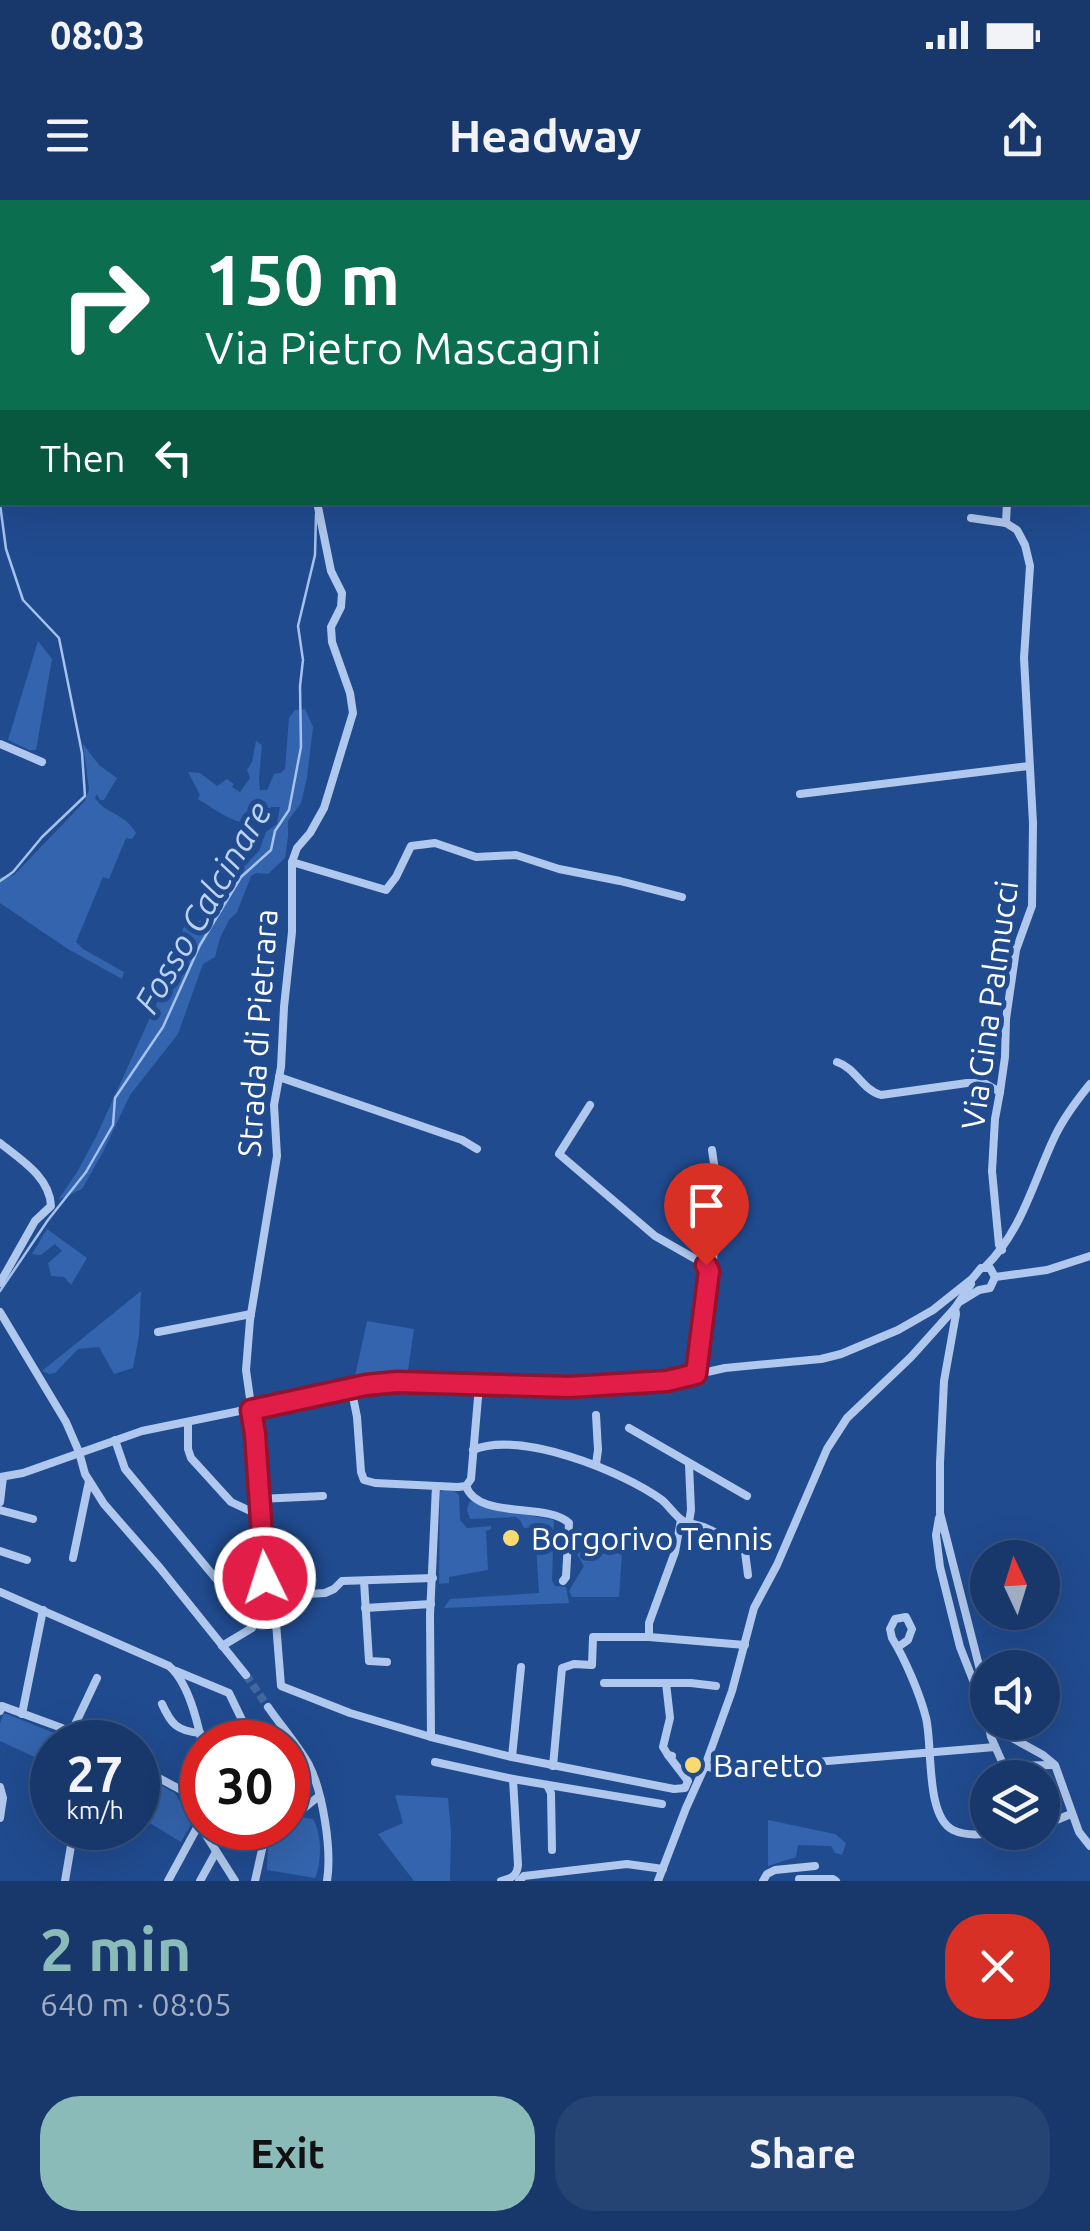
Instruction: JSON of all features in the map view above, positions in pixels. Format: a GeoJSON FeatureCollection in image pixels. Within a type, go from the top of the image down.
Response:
{"type":"FeatureCollection","features":[{"type":"Feature","properties":{"kind":"street"},"geometry":{"type":"LineString","coordinates":[[318,505],[332,571],[342,593],[342,606],[330,627],[350,693],[352,713],[324,808],[292,862],[386,890],[411,846],[435,843],[476,857],[516,855],[682,898]]}},
{"type":"Feature","properties":{"kind":"street"},"geometry":{"type":"LineString","coordinates":[[971,518],[1006,523],[1007,505]]}},
{"type":"Feature","properties":{"kind":"street","name":"Via Gina Palmucci"},"geometry":{"type":"LineString","coordinates":[[1000,1252],[992,1171],[995,1119],[1016,950],[1032,906],[1033,822],[1024,658],[1030,566],[1017,530],[1006,523]]}},
{"type":"Feature","properties":{"kind":"street"},"geometry":{"type":"LineString","coordinates":[[0,744],[42,762]]}},
{"type":"Feature","properties":{"kind":"street"},"geometry":{"type":"LineString","coordinates":[[800,794],[1029,766]]}},
{"type":"Feature","properties":{"kind":"street","name":"Strada di Pietrara"},"geometry":{"type":"LineString","coordinates":[[292,862],[292,932],[274,1104],[277,1156],[251,1314],[246,1370],[268,1596],[276,1624],[281,1686],[350,1713],[430,1736]]}},
{"type":"Feature","properties":{"kind":"street"},"geometry":{"type":"LineString","coordinates":[[838,1062],[848,1066],[870,1092],[880,1095],[967,1083],[984,1083],[1000,1092]]}},
{"type":"Feature","properties":{"kind":"street"},"geometry":{"type":"LineString","coordinates":[[279,1077],[462,1140],[476,1149]]}},
{"type":"Feature","properties":{"kind":"street"},"geometry":{"type":"LineString","coordinates":[[658,1881],[732,1691],[754,1608],[777,1566],[827,1450],[847,1418],[911,1357],[972,1287],[978,1270],[1000,1252],[1014,1233],[1056,1132],[1090,1084]]}},
{"type":"Feature","properties":{"kind":"street"},"geometry":{"type":"LineString","coordinates":[[590,1105],[559,1154],[655,1236],[706,1265],[709,1271]]}},
{"type":"Feature","properties":{"kind":"street"},"geometry":{"type":"LineString","coordinates":[[0,1143],[42,1180],[50,1206],[36,1221],[0,1282]]}},
{"type":"Feature","properties":{"kind":"street"},"geometry":{"type":"LineString","coordinates":[[696,1374],[713,1262],[717,1184],[712,1150]]}},
{"type":"Feature","properties":{"kind":"street"},"geometry":{"type":"LineString","coordinates":[[0,1502],[1,1477],[23,1473],[142,1431],[351,1387],[397,1382],[569,1387],[667,1381],[725,1368],[841,1354],[898,1330],[954,1293],[972,1287],[990,1288],[1000,1252]]}},
{"type":"Feature","properties":{"kind":"street"},"geometry":{"type":"LineString","coordinates":[[985,1267],[994,1274],[1047,1270],[1090,1256]]}},
{"type":"Feature","properties":{"kind":"street"},"geometry":{"type":"LineString","coordinates":[[954,1293],[972,1287]]}},
{"type":"Feature","properties":{"kind":"street"},"geometry":{"type":"LineString","coordinates":[[957,1305],[944,1381],[936,1536],[940,1568],[970,1671]]}},
{"type":"Feature","properties":{"kind":"street"},"geometry":{"type":"LineString","coordinates":[[0,1312],[66,1422],[85,1474],[104,1504],[246,1675]]}},
{"type":"Feature","properties":{"kind":"street"},"geometry":{"type":"LineString","coordinates":[[158,1332],[251,1314]]}},
{"type":"Feature","properties":{"kind":"street"},"geometry":{"type":"LineString","coordinates":[[351,1387],[364,1480],[466,1486],[472,1479],[479,1386]]}},
{"type":"Feature","properties":{"kind":"street"},"geometry":{"type":"LineString","coordinates":[[596,1416],[596,1464]]}},
{"type":"Feature","properties":{"kind":"street"},"geometry":{"type":"LineString","coordinates":[[188,1422],[191,1458],[231,1502],[261,1516]]}},
{"type":"Feature","properties":{"kind":"street"},"geometry":{"type":"LineString","coordinates":[[629,1428],[747,1496]]}},
{"type":"Feature","properties":{"kind":"street"},"geometry":{"type":"LineString","coordinates":[[115,1440],[125,1469],[251,1621],[252,1628],[222,1646]]}},
{"type":"Feature","properties":{"kind":"street"},"geometry":{"type":"LineString","coordinates":[[473,1450],[493,1445],[532,1448],[596,1464],[661,1500],[685,1521],[709,1529],[745,1552],[748,1575]]}},
{"type":"Feature","properties":{"kind":"street"},"geometry":{"type":"LineString","coordinates":[[650,1637],[649,1623],[691,1510],[689,1465]]}},
{"type":"Feature","properties":{"kind":"street"},"geometry":{"type":"LineString","coordinates":[[72,1558],[89,1481]]}},
{"type":"Feature","properties":{"kind":"street"},"geometry":{"type":"LineString","coordinates":[[436,1486],[430,1736],[553,1766],[684,1788],[688,1781],[663,1747],[670,1718],[666,1683]]}},
{"type":"Feature","properties":{"kind":"street"},"geometry":{"type":"LineString","coordinates":[[466,1486],[468,1493],[480,1502],[564,1518],[569,1523],[563,1582]]}},
{"type":"Feature","properties":{"kind":"street"},"geometry":{"type":"LineString","coordinates":[[259,1499],[323,1496]]}},
{"type":"Feature","properties":{"kind":"street"},"geometry":{"type":"LineString","coordinates":[[0,1510],[33,1519]]}},
{"type":"Feature","properties":{"kind":"street"},"geometry":{"type":"LineString","coordinates":[[940,1514],[975,1650]]}},
{"type":"Feature","properties":{"kind":"street"},"geometry":{"type":"LineString","coordinates":[[0,1551],[27,1560]]}},
{"type":"Feature","properties":{"kind":"street"},"geometry":{"type":"LineString","coordinates":[[268,1596],[325,1593],[342,1581],[433,1578]]}},
{"type":"Feature","properties":{"kind":"street"},"geometry":{"type":"LineString","coordinates":[[364,1580],[368,1661],[388,1662]]}},
{"type":"Feature","properties":{"kind":"street"},"geometry":{"type":"LineString","coordinates":[[0,1592],[230,1693],[242,1720]]}},
{"type":"Feature","properties":{"kind":"street"},"geometry":{"type":"LineString","coordinates":[[364,1608],[431,1604]]}},
{"type":"Feature","properties":{"kind":"street"},"geometry":{"type":"LineString","coordinates":[[22,1714],[42,1610]]}},
{"type":"Feature","properties":{"kind":"street"},"geometry":{"type":"LineString","coordinates":[[251,1621],[272,1614]]}},
{"type":"Feature","properties":{"kind":"street"},"geometry":{"type":"LineString","coordinates":[[553,1766],[562,1668],[574,1664],[592,1666],[593,1637],[745,1645]]}},
{"type":"Feature","properties":{"kind":"street"},"geometry":{"type":"LineString","coordinates":[[898,1647],[926,1714],[939,1816],[953,1830],[970,1833]]}},
{"type":"Feature","properties":{"kind":"street"},"geometry":{"type":"LineString","coordinates":[[512,1757],[521,1667]]}},
{"type":"Feature","properties":{"kind":"street"},"geometry":{"type":"LineString","coordinates":[[176,1671],[197,1720]]}},
{"type":"Feature","properties":{"kind":"street"},"geometry":{"type":"LineString","coordinates":[[77,1720],[97,1678]]}},
{"type":"Feature","properties":{"kind":"street"},"geometry":{"type":"LineString","coordinates":[[604,1683],[691,1682],[716,1686]]}},
{"type":"Feature","properties":{"kind":"street"},"geometry":{"type":"LineString","coordinates":[[162,1704],[172,1724],[180,1728]]}},
{"type":"Feature","properties":{"kind":"street"},"geometry":{"type":"LineString","coordinates":[[268,1707],[309,1765],[320,1801],[329,1868],[327,1881]]}},
{"type":"Feature","properties":{"kind":"street"},"geometry":{"type":"LineString","coordinates":[[1,1709],[37,1720]]}},
{"type":"Feature","properties":{"kind":"street"},"geometry":{"type":"LineString","coordinates":[[993,1740],[1000,1760]]}},
{"type":"Feature","properties":{"kind":"street"},"geometry":{"type":"LineString","coordinates":[[1016,1740],[1049,1760]]}},
{"type":"Feature","properties":{"kind":"street"},"geometry":{"type":"LineString","coordinates":[[705,1766],[721,1770],[994,1747]]}},
{"type":"Feature","properties":{"kind":"street"},"geometry":{"type":"LineString","coordinates":[[668,1755],[698,1779]]}},
{"type":"Feature","properties":{"kind":"street"},"geometry":{"type":"LineString","coordinates":[[435,1762],[662,1804]]}},
{"type":"Feature","properties":{"kind":"street"},"geometry":{"type":"LineString","coordinates":[[1060,1775],[1071,1814],[1090,1846]]}},
{"type":"Feature","properties":{"kind":"street"},"geometry":{"type":"LineString","coordinates":[[501,1881],[512,1878],[518,1865],[513,1778]]}},
{"type":"Feature","properties":{"kind":"street"},"geometry":{"type":"LineString","coordinates":[[160,1779],[179,1789]]}},
{"type":"Feature","properties":{"kind":"street"},"geometry":{"type":"LineString","coordinates":[[546,1784],[551,1793],[552,1850]]}},
{"type":"Feature","properties":{"kind":"street"},"geometry":{"type":"LineString","coordinates":[[0,1787],[0,1818]]}},
{"type":"Feature","properties":{"kind":"street"},"geometry":{"type":"LineString","coordinates":[[310,1809],[316,1809],[320,1801]]}},
{"type":"Feature","properties":{"kind":"street"},"geometry":{"type":"LineString","coordinates":[[1060,1819],[1071,1814]]}},
{"type":"Feature","properties":{"kind":"street"},"geometry":{"type":"LineString","coordinates":[[1079,1832],[1090,1825]]}},
{"type":"Feature","properties":{"kind":"street"},"geometry":{"type":"LineString","coordinates":[[65,1881],[70,1850]]}},
{"type":"Feature","properties":{"kind":"street"},"geometry":{"type":"LineString","coordinates":[[168,1881],[185,1850]]}},
{"type":"Feature","properties":{"kind":"street"},"geometry":{"type":"LineString","coordinates":[[255,1850],[258,1858]]}},
{"type":"Feature","properties":{"kind":"street"},"geometry":{"type":"LineString","coordinates":[[254,1881],[260,1850]]}},
{"type":"Feature","properties":{"kind":"street"},"geometry":{"type":"LineString","coordinates":[[200,1881],[216,1852],[235,1881]]}},
{"type":"Feature","properties":{"kind":"street"},"geometry":{"type":"LineString","coordinates":[[519,1881],[524,1876],[627,1864],[663,1869]]}},
{"type":"Feature","properties":{"kind":"street"},"geometry":{"type":"LineString","coordinates":[[763,1881],[775,1870],[815,1866]]}},
{"type":"Feature","properties":{"kind":"street"},"geometry":{"type":"LineString","coordinates":[[799,1880],[836,1881]]}},
{"type":"Feature","properties":{"kind":"shaded area"},"geometry":{"type":"Polygon","coordinates":[[[38,641],[52,659],[36,750],[29,750],[8,740],[38,641]]]}},
{"type":"Feature","properties":{"kind":"shaded area"},"geometry":{"type":"Polygon","coordinates":[[[305,709],[313,727],[307,778],[301,803],[288,821],[285,858],[268,874],[251,876],[237,912],[220,938],[215,957],[203,964],[178,1034],[130,1095],[82,1189],[58,1200],[96,1137],[158,1000],[171,954],[185,925],[213,917],[229,880],[259,851],[266,832],[277,824],[280,807],[271,807],[265,815],[267,823],[246,823],[222,814],[198,799],[200,795],[188,772],[200,773],[217,786],[227,779],[240,792],[250,778],[247,770],[256,741],[262,745],[260,790],[267,790],[274,774],[285,769],[289,718],[295,710],[305,709]]]}},
{"type":"Feature","properties":{"kind":"shaded area"},"geometry":{"type":"Polygon","coordinates":[[[83,744],[99,765],[117,778],[104,800],[97,794],[95,798],[136,833],[132,839],[126,838],[109,879],[103,877],[76,942],[124,972],[122,979],[68,949],[0,903],[0,877],[14,875],[85,801],[89,789],[83,744]]]}},
{"type":"Feature","properties":{"kind":"shaded area"},"geometry":{"type":"Polygon","coordinates":[[[47,1229],[87,1258],[71,1285],[64,1277],[51,1276],[48,1263],[62,1251],[55,1244],[41,1255],[32,1254],[47,1229]]]}},
{"type":"Feature","properties":{"kind":"shaded area"},"geometry":{"type":"Polygon","coordinates":[[[141,1291],[133,1368],[114,1374],[99,1347],[78,1349],[55,1373],[42,1371],[141,1291]]]}},
{"type":"Feature","properties":{"kind":"shaded area"},"geometry":{"type":"Polygon","coordinates":[[[367,1321],[414,1329],[407,1377],[354,1381],[367,1321]]]}},
{"type":"Feature","properties":{"kind":"shaded area"},"geometry":{"type":"Polygon","coordinates":[[[440,1492],[459,1495],[460,1520],[467,1528],[491,1529],[486,1531],[488,1570],[449,1577],[449,1583],[439,1584],[440,1492]]]}},
{"type":"Feature","properties":{"kind":"shaded area"},"geometry":{"type":"Polygon","coordinates":[[[469,1502],[554,1520],[552,1581],[555,1586],[566,1587],[569,1603],[444,1608],[450,1599],[539,1593],[535,1527],[524,1528],[515,1517],[470,1519],[467,1510],[469,1502]]]}},
{"type":"Feature","properties":{"kind":"shaded area"},"geometry":{"type":"Polygon","coordinates":[[[575,1551],[622,1553],[619,1597],[572,1597],[569,1591],[584,1566],[575,1551]]]}},
{"type":"Feature","properties":{"kind":"shaded area"},"geometry":{"type":"Polygon","coordinates":[[[4,1713],[30,1723],[30,1755],[0,1741],[4,1713]]]}},
{"type":"Feature","properties":{"kind":"shaded area"},"geometry":{"type":"Polygon","coordinates":[[[160,1785],[175,1793],[180,1802],[180,1841],[160,1829],[160,1785]]]}},
{"type":"Feature","properties":{"kind":"shaded area"},"geometry":{"type":"Polygon","coordinates":[[[395,1795],[448,1798],[450,1881],[414,1881],[378,1834],[403,1823],[395,1795]]]}},
{"type":"Feature","properties":{"kind":"shaded area"},"geometry":{"type":"Polygon","coordinates":[[[310,1819],[313,1819],[320,1856],[315,1878],[267,1870],[268,1850],[310,1850],[310,1819]]]}},
{"type":"Feature","properties":{"kind":"shaded area"},"geometry":{"type":"Polygon","coordinates":[[[768,1820],[835,1834],[846,1843],[842,1855],[831,1846],[798,1845],[796,1857],[768,1866],[768,1820]]]}},
{"type":"Feature","properties":{"kind":"waterway"},"geometry":{"type":"LineString","coordinates":[[0,505],[6,549],[23,600],[59,638],[82,753],[85,796],[0,881]]}},
{"type":"Feature","properties":{"kind":"waterway","name":"Fosso Calcinare"},"geometry":{"type":"LineString","coordinates":[[0,1291],[86,1172],[113,1125],[115,1098],[163,1027],[200,945],[241,877],[271,850],[275,831],[289,810],[301,747],[303,660],[298,626],[315,555],[316,514]]}},
{"type":"Feature","properties":{"kind":"tunnel"},"geometry":{"type":"LineString","coordinates":[[246,1675],[268,1707]]}},
{"type":"Feature","properties":{"kind":"place","name":"Borgorivo Tennis"},"geometry":{"type":"Point","coordinates":[511,1538]}},
{"type":"Feature","properties":{"kind":"place","name":"Baretto"},"geometry":{"type":"Point","coordinates":[693,1765]}},
{"type":"Feature","properties":{"kind":"route"},"geometry":{"type":"LineString","coordinates":[[265,1578],[251,1410],[397,1382],[569,1387],[667,1381],[696,1374],[709,1271],[706,1265]]}}]}
